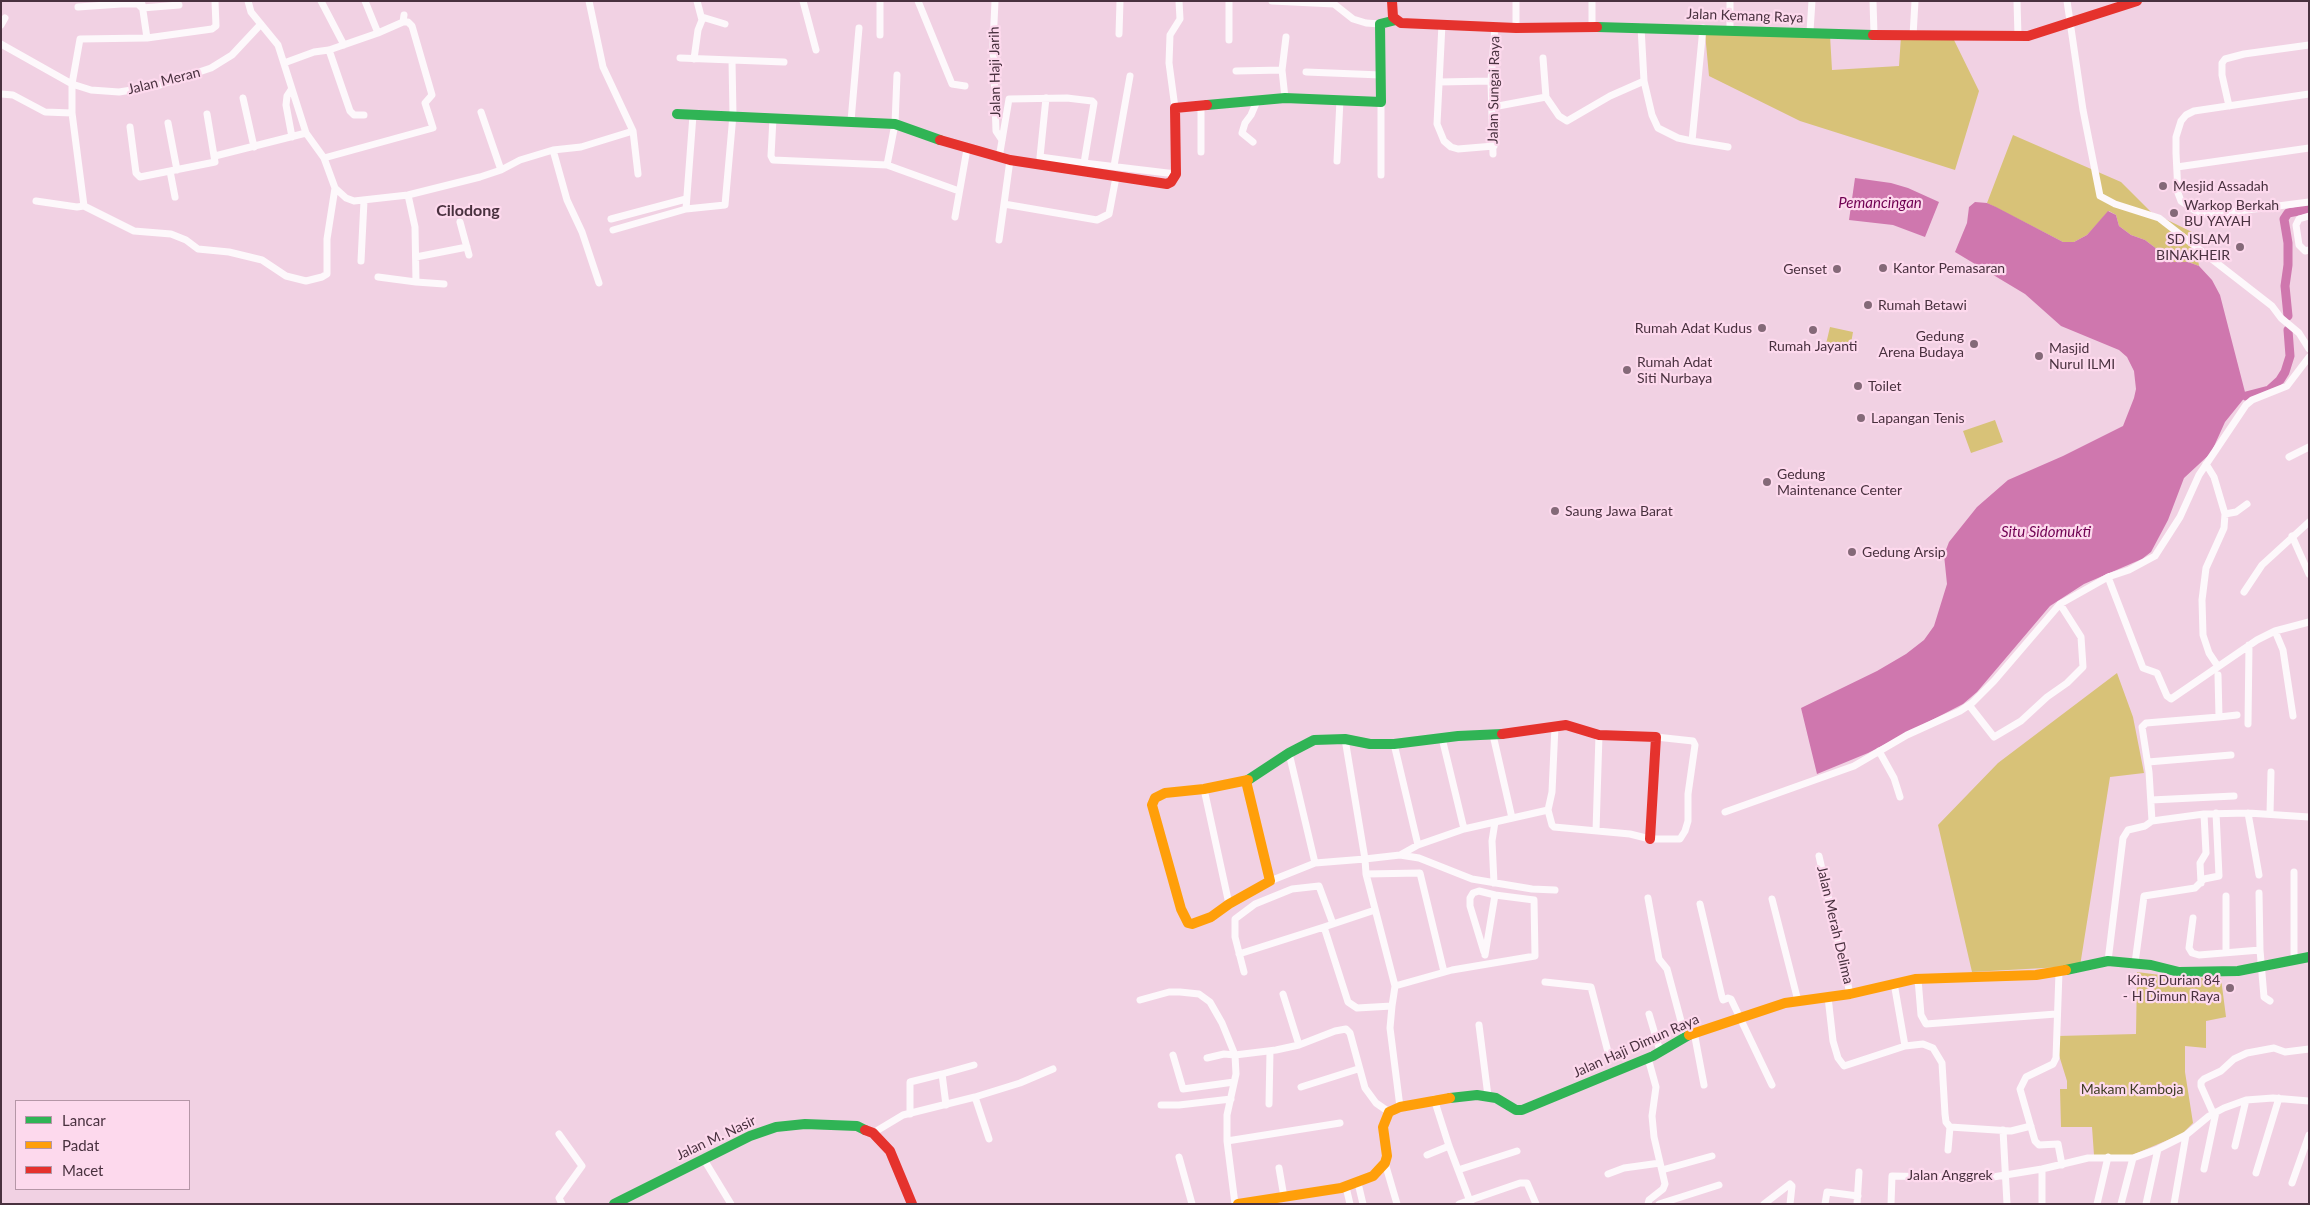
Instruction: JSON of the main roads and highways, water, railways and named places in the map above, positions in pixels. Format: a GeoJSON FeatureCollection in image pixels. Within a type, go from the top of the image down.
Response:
{"type":"FeatureCollection","features":[{"type":"Feature","properties":{"kind":"water","name":"Pemancingan"},"geometry":{"type":"Polygon","coordinates":[[[1855,178],[1891,183],[1908,188],[1939,202],[1925,237],[1893,225],[1849,220],[1855,178]]]}},
{"type":"Feature","properties":{"kind":"water","name":"Situ Sidomukti"},"geometry":{"type":"Polygon","coordinates":[[[1975,202],[1987,203],[1996,207],[2063,242],[2074,242],[2087,235],[2108,211],[2116,215],[2119,226],[2131,235],[2145,240],[2174,262],[2188,262],[2199,266],[2212,280],[2220,295],[2246,396],[2225,422],[2211,453],[2184,478],[2168,520],[2151,552],[2142,559],[2084,584],[2050,606],[1977,692],[1963,704],[1868,753],[1817,774],[1801,708],[1877,671],[1906,654],[1924,640],[1934,626],[1947,584],[1944,555],[1949,542],[1977,507],[2008,480],[2063,456],[2123,426],[2134,398],[2136,389],[2134,371],[2127,357],[2119,350],[2061,326],[2025,294],[1955,252],[1967,223],[1969,207],[1975,202]]]}},
{"type":"Feature","properties":{"kind":"waterway"},"geometry":{"type":"LineString","coordinates":[[2288,316],[2285,286],[2288,265],[2288,243],[2284,219],[2288,213],[2309,209]]}},
{"type":"Feature","properties":{"kind":"waterway"},"geometry":{"type":"LineString","coordinates":[[2246,396],[2269,390],[2280,380],[2285,372],[2290,356],[2288,330]]}},
{"type":"Feature","properties":{"kind":"place","name":"Mesjid Assadah"},"geometry":{"type":"Point","coordinates":[2163,186]}},
{"type":"Feature","properties":{"kind":"place","name":"Warkop Berkah BU YAYAH"},"geometry":{"type":"Point","coordinates":[2174,213]}},
{"type":"Feature","properties":{"kind":"place","name":"SD ISLAM BINAKHEIR"},"geometry":{"type":"Point","coordinates":[2240,247]}},
{"type":"Feature","properties":{"kind":"place","name":"Kantor Pemasaran"},"geometry":{"type":"Point","coordinates":[1883,268]}},
{"type":"Feature","properties":{"kind":"place","name":"Genset"},"geometry":{"type":"Point","coordinates":[1837,269]}},
{"type":"Feature","properties":{"kind":"place","name":"Rumah Betawi"},"geometry":{"type":"Point","coordinates":[1868,305]}},
{"type":"Feature","properties":{"kind":"place","name":"Rumah Adat Kudus"},"geometry":{"type":"Point","coordinates":[1762,328]}},
{"type":"Feature","properties":{"kind":"place","name":"Rumah Jayanti"},"geometry":{"type":"Point","coordinates":[1813,330]}},
{"type":"Feature","properties":{"kind":"place","name":"Gedung Arena Budaya"},"geometry":{"type":"Point","coordinates":[1974,344]}},
{"type":"Feature","properties":{"kind":"place","name":"Masjid Nurul ILMI"},"geometry":{"type":"Point","coordinates":[2039,356]}},
{"type":"Feature","properties":{"kind":"place","name":"Rumah Adat Siti Nurbaya"},"geometry":{"type":"Point","coordinates":[1627,370]}},
{"type":"Feature","properties":{"kind":"place","name":"Toilet"},"geometry":{"type":"Point","coordinates":[1858,386]}},
{"type":"Feature","properties":{"kind":"place","name":"Lapangan Tenis"},"geometry":{"type":"Point","coordinates":[1861,418]}},
{"type":"Feature","properties":{"kind":"place","name":"Gedung Maintenance Center"},"geometry":{"type":"Point","coordinates":[1767,482]}},
{"type":"Feature","properties":{"kind":"place","name":"Saung Jawa Barat"},"geometry":{"type":"Point","coordinates":[1555,511]}},
{"type":"Feature","properties":{"kind":"place","name":"Gedung Arsip"},"geometry":{"type":"Point","coordinates":[1852,552]}},
{"type":"Feature","properties":{"kind":"place","name":"King Durian 84 - H Dimun Raya"},"geometry":{"type":"Point","coordinates":[2230,988]}},
{"type":"Feature","properties":{"kind":"district","name":"Cilodong"},"geometry":{"type":"Point","coordinates":[468,211]}},
{"type":"Feature","properties":{"kind":"park label","name":"Makam Kamboja"},"geometry":{"type":"Point","coordinates":[2132,1089]}}]}
